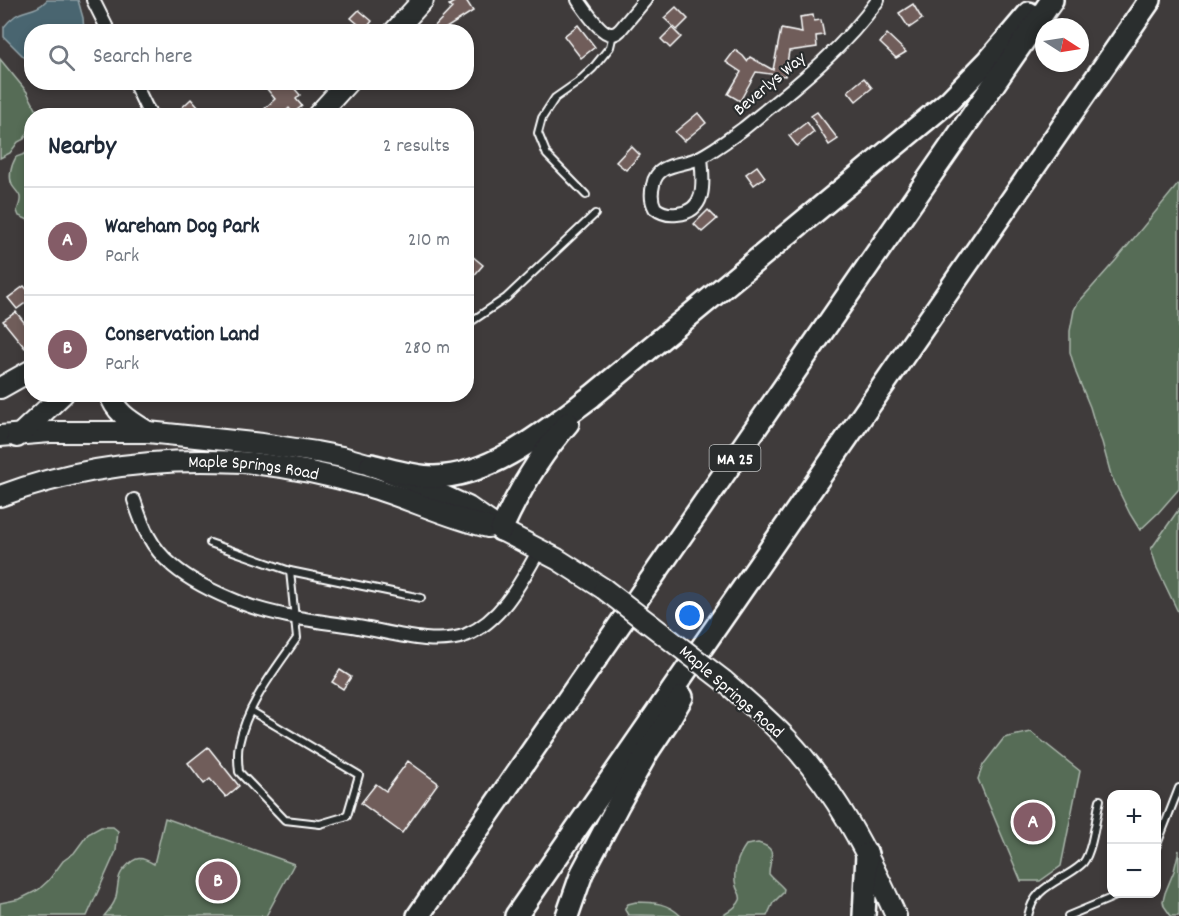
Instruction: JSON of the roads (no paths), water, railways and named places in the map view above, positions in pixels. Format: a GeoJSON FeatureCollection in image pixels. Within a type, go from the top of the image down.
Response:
{"type":"FeatureCollection","features":[{"type":"Feature","properties":{"kind":"highway"},"geometry":{"type":"LineString","coordinates":[[371,465],[422,476],[434,477],[463,473],[492,462],[550,428],[592,396],[949,101],[989,60],[1041,0]]}},
{"type":"Feature","properties":{"kind":"highway","name":"MA 25"},"geometry":{"type":"LineString","coordinates":[[418,916],[1052,0]]}},
{"type":"Feature","properties":{"kind":"highway"},"geometry":{"type":"LineString","coordinates":[[516,916],[1150,0]]}},
{"type":"Feature","properties":{"kind":"highway"},"geometry":{"type":"LineString","coordinates":[[501,530],[544,454],[592,396]]}},
{"type":"Feature","properties":{"kind":"highway"},"geometry":{"type":"LineString","coordinates":[[567,916],[582,873],[622,796],[668,721],[741,590]]}},
{"type":"Feature","properties":{"kind":"highway"},"geometry":{"type":"LineString","coordinates":[[864,916],[867,854]]}},
{"type":"Feature","properties":{"kind":"main road"},"geometry":{"type":"LineString","coordinates":[[401,24],[423,0]]}},
{"type":"Feature","properties":{"kind":"main road"},"geometry":{"type":"LineString","coordinates":[[324,108],[341,90]]}},
{"type":"Feature","properties":{"kind":"main road"},"geometry":{"type":"LineString","coordinates":[[0,388],[24,374]]}},
{"type":"Feature","properties":{"kind":"main road"},"geometry":{"type":"LineString","coordinates":[[0,450],[54,402]]}},
{"type":"Feature","properties":{"kind":"main road"},"geometry":{"type":"LineString","coordinates":[[114,402],[122,415],[148,432]]}},
{"type":"Feature","properties":{"kind":"main road","name":"Maple Springs Road"},"geometry":{"type":"LineString","coordinates":[[0,436],[62,432],[148,432],[291,448],[371,465],[418,483],[468,507],[501,530],[579,572],[604,589],[724,681],[768,720],[813,769],[848,820],[896,916]]}},
{"type":"Feature","properties":{"kind":"main road","name":"Maple Springs Road"},"geometry":{"type":"LineString","coordinates":[[0,496],[59,478],[114,467],[174,461],[232,461],[259,463],[324,475],[402,497],[464,521],[501,530]]}},
{"type":"Feature","properties":{"kind":"street"},"geometry":{"type":"LineString","coordinates":[[93,0],[105,24]]}},
{"type":"Feature","properties":{"kind":"street"},"geometry":{"type":"LineString","coordinates":[[578,0],[604,31],[613,34],[620,30],[645,0]]}},
{"type":"Feature","properties":{"kind":"street","name":"Beverlys Way"},"geometry":{"type":"LineString","coordinates":[[701,157],[703,183],[695,207],[688,212],[675,214],[662,213],[655,208],[652,194],[656,176],[671,166],[701,157],[728,140],[770,107],[855,30],[878,0]]}},
{"type":"Feature","properties":{"kind":"street"},"geometry":{"type":"LineString","coordinates":[[138,90],[147,108]]}},
{"type":"Feature","properties":{"kind":"street"},"geometry":{"type":"LineString","coordinates":[[134,500],[148,538],[163,556],[181,572],[229,598],[294,617],[425,638],[459,637],[482,627],[496,615],[516,588],[539,550]]}},
{"type":"Feature","properties":{"kind":"lane"},"geometry":{"type":"LineString","coordinates":[[586,195],[548,155],[538,133],[542,118],[555,98],[593,68],[610,47],[613,34]]}},
{"type":"Feature","properties":{"kind":"lane"},"geometry":{"type":"LineString","coordinates":[[474,320],[506,298],[595,214]]}},
{"type":"Feature","properties":{"kind":"lane"},"geometry":{"type":"LineString","coordinates":[[210,543],[290,571],[421,598]]}},
{"type":"Feature","properties":{"kind":"lane"},"geometry":{"type":"LineString","coordinates":[[251,711],[359,775],[347,816],[320,824],[285,820],[238,772],[239,742],[251,711],[297,638],[290,571]]}},
{"type":"Feature","properties":{"kind":"lane"},"geometry":{"type":"LineString","coordinates":[[1157,844],[1179,788]]}},
{"type":"Feature","properties":{"kind":"lane"},"geometry":{"type":"LineString","coordinates":[[1028,916],[1030,906],[1037,894],[1082,863],[1090,846],[1100,800]]}},
{"type":"Feature","properties":{"kind":"lane"},"geometry":{"type":"LineString","coordinates":[[1068,916],[1111,898]]}},
{"type":"Feature","properties":{"kind":"water"},"geometry":{"type":"Polygon","coordinates":[[[47,0],[78,0],[83,24],[24,24],[24,57],[4,37],[4,27],[15,16],[39,7],[47,0]]]}},
{"type":"Feature","properties":{"kind":"place","name":"Wareham Dog Park"},"geometry":{"type":"Point","coordinates":[1033,822]}},
{"type":"Feature","properties":{"kind":"place","name":"Conservation Land"},"geometry":{"type":"Point","coordinates":[218,881]}}]}
